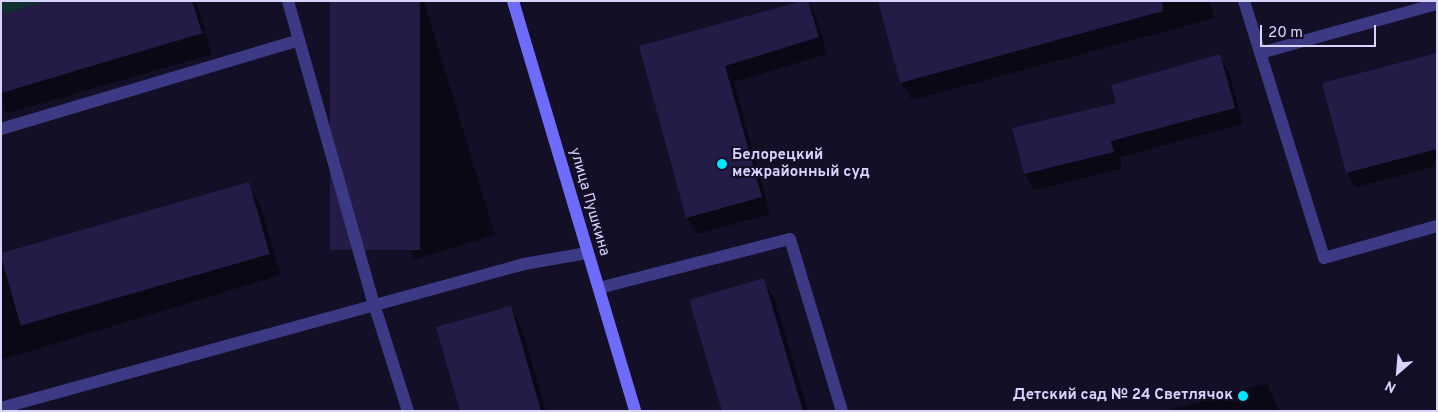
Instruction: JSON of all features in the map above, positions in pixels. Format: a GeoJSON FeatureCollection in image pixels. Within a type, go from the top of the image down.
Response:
{"type":"FeatureCollection","features":[{"type":"Feature","properties":{"kind":"main road","name":"улица Пушкина"},"geometry":{"type":"LineString","coordinates":[[513,1],[635,411]]}},
{"type":"Feature","properties":{"kind":"street"},"geometry":{"type":"LineString","coordinates":[[288,1],[374,304],[408,411]]}},
{"type":"Feature","properties":{"kind":"street"},"geometry":{"type":"LineString","coordinates":[[1244,1],[1324,258],[1437,226]]}},
{"type":"Feature","properties":{"kind":"street"},"geometry":{"type":"LineString","coordinates":[[1260,53],[1437,4]]}},
{"type":"Feature","properties":{"kind":"street"},"geometry":{"type":"LineString","coordinates":[[1,129],[299,40]]}},
{"type":"Feature","properties":{"kind":"street"},"geometry":{"type":"LineString","coordinates":[[598,288],[790,239],[842,411]]}},
{"type":"Feature","properties":{"kind":"street"},"geometry":{"type":"LineString","coordinates":[[1,408],[524,264],[587,253]]}},
{"type":"Feature","properties":{"kind":"green space"},"geometry":{"type":"Polygon","coordinates":[[[1,1],[47,1],[1,15],[1,1]]]}},
{"type":"Feature","properties":{"kind":"building"},"geometry":{"type":"Polygon","coordinates":[[[47,1],[192,1],[202,33],[1,93],[1,15],[47,1]]]}},
{"type":"Feature","properties":{"kind":"building"},"geometry":{"type":"Polygon","coordinates":[[[330,1],[420,1],[420,250],[330,250],[330,1]]]}},
{"type":"Feature","properties":{"kind":"building"},"geometry":{"type":"Polygon","coordinates":[[[802,1],[808,1],[819,37],[725,66],[762,197],[686,218],[639,46],[802,1]]]}},
{"type":"Feature","properties":{"kind":"building"},"geometry":{"type":"Polygon","coordinates":[[[878,1],[1162,1],[1163,11],[900,83],[878,1]]]}},
{"type":"Feature","properties":{"kind":"building"},"geometry":{"type":"Polygon","coordinates":[[[1437,53],[1437,149],[1346,173],[1322,83],[1437,53]]]}},
{"type":"Feature","properties":{"kind":"building"},"geometry":{"type":"Polygon","coordinates":[[[1220,54],[1235,108],[1111,141],[1114,152],[1024,174],[1012,128],[1116,103],[1111,85],[1220,54]]]}},
{"type":"Feature","properties":{"kind":"building"},"geometry":{"type":"Polygon","coordinates":[[[249,182],[270,254],[21,325],[1,253],[249,182]]]}},
{"type":"Feature","properties":{"kind":"building"},"geometry":{"type":"Polygon","coordinates":[[[764,278],[803,411],[722,411],[689,300],[764,278]]]}},
{"type":"Feature","properties":{"kind":"building"},"geometry":{"type":"Polygon","coordinates":[[[511,306],[541,411],[460,411],[436,327],[511,306]]]}},
{"type":"Feature","properties":{"kind":"place","name":"Белорецкий межрайонный суд"},"geometry":{"type":"Point","coordinates":[722,164]}},
{"type":"Feature","properties":{"kind":"place","name":"Детский сад № 24 Светлячок"},"geometry":{"type":"Point","coordinates":[1243,396]}}]}
